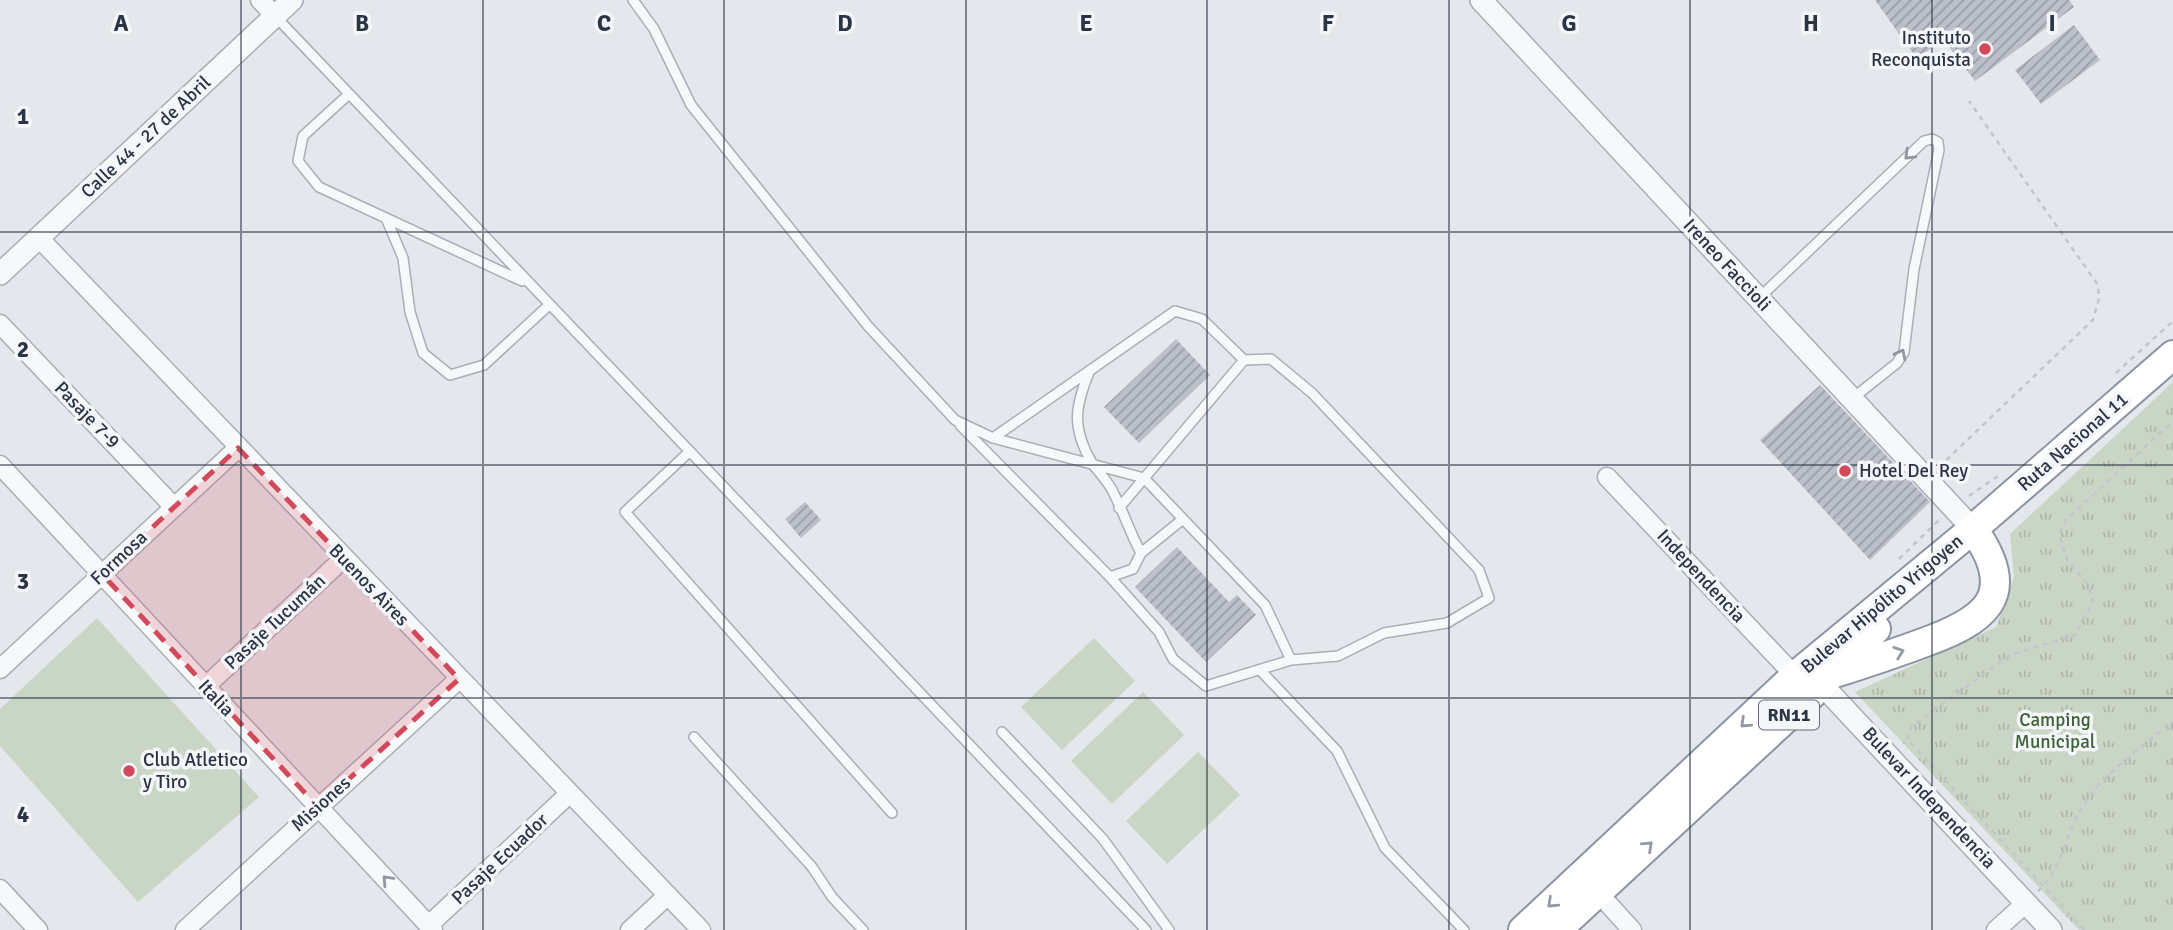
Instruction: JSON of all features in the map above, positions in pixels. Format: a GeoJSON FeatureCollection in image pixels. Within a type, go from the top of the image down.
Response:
{"type":"FeatureCollection","features":[{"type":"Feature","properties":{"kind":"highway","name":"Ruta Nacional 11"},"geometry":{"type":"LineString","coordinates":[[1973,529],[2173,355]]}},
{"type":"Feature","properties":{"kind":"highway","name":"Bulevar Hipólito Yrigoyen"},"geometry":{"type":"LineString","coordinates":[[1557,930],[1594,889],[1973,529]]}},
{"type":"Feature","properties":{"kind":"highway","name":"RN11"},"geometry":{"type":"LineString","coordinates":[[1814,679],[1961,630],[1987,608],[1994,583],[1991,561],[1973,529]]}},
{"type":"Feature","properties":{"kind":"highway","name":"Bulevar Hipólito Yrigoyen"},"geometry":{"type":"LineString","coordinates":[[1523,930],[1594,889]]}},
{"type":"Feature","properties":{"kind":"street"},"geometry":{"type":"LineString","coordinates":[[260,0],[275,16]]}},
{"type":"Feature","properties":{"kind":"street","name":"Calle 44 - 27 de Abril"},"geometry":{"type":"LineString","coordinates":[[0,274],[292,0]]}},
{"type":"Feature","properties":{"kind":"street","name":"Ireneo Faccioli"},"geometry":{"type":"LineString","coordinates":[[1481,0],[1973,529]]}},
{"type":"Feature","properties":{"kind":"street","name":"Buenos Aires"},"geometry":{"type":"LineString","coordinates":[[39,238],[701,930]]}},
{"type":"Feature","properties":{"kind":"street","name":"Pasaje 7-9"},"geometry":{"type":"LineString","coordinates":[[0,324],[174,507]]}},
{"type":"Feature","properties":{"kind":"street","name":"Formosa"},"geometry":{"type":"LineString","coordinates":[[0,669],[239,448]]}},
{"type":"Feature","properties":{"kind":"street","name":"Italia"},"geometry":{"type":"LineString","coordinates":[[1,467],[431,928]]}},
{"type":"Feature","properties":{"kind":"street","name":"Independencia"},"geometry":{"type":"LineString","coordinates":[[1606,477],[1814,679]]}},
{"type":"Feature","properties":{"kind":"street","name":"Pasaje Tucumán"},"geometry":{"type":"LineString","coordinates":[[206,686],[344,558]]}},
{"type":"Feature","properties":{"kind":"street","name":"Misiones"},"geometry":{"type":"LineString","coordinates":[[185,930],[459,679]]}},
{"type":"Feature","properties":{"kind":"street","name":"Bulevar Independencia"},"geometry":{"type":"LineString","coordinates":[[1814,679],[2020,907],[2051,930]]}},
{"type":"Feature","properties":{"kind":"street","name":"Pasaje Ecuador"},"geometry":{"type":"LineString","coordinates":[[431,928],[570,793]]}},
{"type":"Feature","properties":{"kind":"street"},"geometry":{"type":"LineString","coordinates":[[1594,889],[1632,930]]}},
{"type":"Feature","properties":{"kind":"street"},"geometry":{"type":"LineString","coordinates":[[1,891],[38,930]]}},
{"type":"Feature","properties":{"kind":"street"},"geometry":{"type":"LineString","coordinates":[[629,930],[668,895]]}},
{"type":"Feature","properties":{"kind":"street"},"geometry":{"type":"LineString","coordinates":[[1996,930],[2020,907]]}},
{"type":"Feature","properties":{"kind":"street","name":"Bulevar Independencia"},"geometry":{"type":"LineString","coordinates":[[2020,907],[2032,930]]}},
{"type":"Feature","properties":{"kind":"lane"},"geometry":{"type":"LineString","coordinates":[[633,0],[654,29],[691,105],[868,326],[955,421],[1110,577],[1159,632],[1172,659],[1206,686],[1291,660],[1338,656],[1384,633],[1447,623],[1489,598],[1479,570],[1312,393],[1270,359],[1244,360],[1202,319],[1175,311],[993,438]]}},
{"type":"Feature","properties":{"kind":"lane"},"geometry":{"type":"LineString","coordinates":[[275,16],[1146,930]]}},
{"type":"Feature","properties":{"kind":"lane"},"geometry":{"type":"LineString","coordinates":[[349,94],[303,136],[298,160],[319,187],[529,284]]}},
{"type":"Feature","properties":{"kind":"lane"},"geometry":{"type":"LineString","coordinates":[[1758,299],[1924,141],[1931,139],[1938,142],[1939,150],[1913,269],[1904,352],[1897,363],[1851,399]]}},
{"type":"Feature","properties":{"kind":"lane"},"geometry":{"type":"LineString","coordinates":[[386,218],[403,258],[410,312],[423,353],[450,375],[484,365],[549,305]]}},
{"type":"Feature","properties":{"kind":"lane"},"geometry":{"type":"LineString","coordinates":[[1119,508],[1244,360]]}},
{"type":"Feature","properties":{"kind":"lane"},"geometry":{"type":"LineString","coordinates":[[1091,369],[1077,401],[1077,428],[1091,462],[1114,493],[1141,553]]}},
{"type":"Feature","properties":{"kind":"lane"},"geometry":{"type":"LineString","coordinates":[[955,421],[993,438],[1144,478],[1265,605],[1291,660]]}},
{"type":"Feature","properties":{"kind":"lane"},"geometry":{"type":"LineString","coordinates":[[689,452],[625,512],[892,813]]}},
{"type":"Feature","properties":{"kind":"lane"},"geometry":{"type":"LineString","coordinates":[[1110,577],[1133,569],[1141,553],[1183,519]]}},
{"type":"Feature","properties":{"kind":"lane"},"geometry":{"type":"LineString","coordinates":[[1260,670],[1337,751],[1385,848],[1464,930]]}},
{"type":"Feature","properties":{"kind":"lane"},"geometry":{"type":"LineString","coordinates":[[1002,732],[1103,839],[1170,930]]}},
{"type":"Feature","properties":{"kind":"lane"},"geometry":{"type":"LineString","coordinates":[[694,737],[812,867],[832,897],[863,930]]}},
{"type":"Feature","properties":{"kind":"path"},"geometry":{"type":"LineString","coordinates":[[1926,479],[2093,320],[2099,298],[2098,285],[1969,101]]}},
{"type":"Feature","properties":{"kind":"path"},"geometry":{"type":"LineString","coordinates":[[2084,930],[1907,739],[1911,727],[1994,664],[2031,647],[2075,635],[2093,602],[2088,585],[2067,560],[2059,534],[2066,520],[2173,421]]}},
{"type":"Feature","properties":{"kind":"path"},"geometry":{"type":"LineString","coordinates":[[2020,907],[2056,870],[2063,845],[2084,804],[2102,781],[2173,722]]}},
{"type":"Feature","properties":{"kind":"highlighted area"},"geometry":{"type":"Polygon","coordinates":[[[238,448],[459,679],[318,807],[102,574],[238,448]]]}},
{"type":"Feature","properties":{"kind":"green space","name":"Camping Municipal"},"geometry":{"type":"Polygon","coordinates":[[[2173,382],[2173,930],[2079,930],[1855,692],[1996,627],[2014,577],[2010,534],[2173,382]]]}},
{"type":"Feature","properties":{"kind":"green space","name":"Club Atletico y Tiro"},"geometry":{"type":"Polygon","coordinates":[[[97,618],[259,797],[138,902],[0,746],[0,709],[97,618]]]}},
{"type":"Feature","properties":{"kind":"green space"},"geometry":{"type":"Polygon","coordinates":[[[1094,638],[1135,681],[1062,750],[1021,707],[1094,638]]]}},
{"type":"Feature","properties":{"kind":"green space"},"geometry":{"type":"Polygon","coordinates":[[[1143,692],[1184,735],[1112,804],[1071,761],[1143,692]]]}},
{"type":"Feature","properties":{"kind":"green space"},"geometry":{"type":"Polygon","coordinates":[[[1198,752],[1240,795],[1167,864],[1126,821],[1198,752]]]}},
{"type":"Feature","properties":{"kind":"building","name":"Instituto Reconquista"},"geometry":{"type":"Polygon","coordinates":[[[1875,0],[2069,0],[2074,7],[1975,81],[1943,39],[1917,59],[1875,0]]]}},
{"type":"Feature","properties":{"kind":"building"},"geometry":{"type":"Polygon","coordinates":[[[2074,25],[2100,60],[2041,104],[2015,70],[2074,25]]]}},
{"type":"Feature","properties":{"kind":"building"},"geometry":{"type":"Polygon","coordinates":[[[1176,339],[1210,375],[1139,443],[1104,407],[1176,339]]]}},
{"type":"Feature","properties":{"kind":"building","name":"Hotel Del Rey"},"geometry":{"type":"Polygon","coordinates":[[[1820,385],[1930,502],[1870,560],[1760,440],[1820,385]]]}},
{"type":"Feature","properties":{"kind":"building"},"geometry":{"type":"Polygon","coordinates":[[[805,502],[821,520],[801,538],[785,519],[805,502]]]}},
{"type":"Feature","properties":{"kind":"building"},"geometry":{"type":"Polygon","coordinates":[[[1177,547],[1229,602],[1237,595],[1256,615],[1206,662],[1135,587],[1177,547]]]}},
{"type":"Feature","properties":{"kind":"place","name":"Instituto Reconquista"},"geometry":{"type":"Point","coordinates":[1985,49]}},
{"type":"Feature","properties":{"kind":"place","name":"Hotel Del Rey"},"geometry":{"type":"Point","coordinates":[1845,471]}},
{"type":"Feature","properties":{"kind":"place","name":"Club Atletico y Tiro"},"geometry":{"type":"Point","coordinates":[129,771]}}]}
